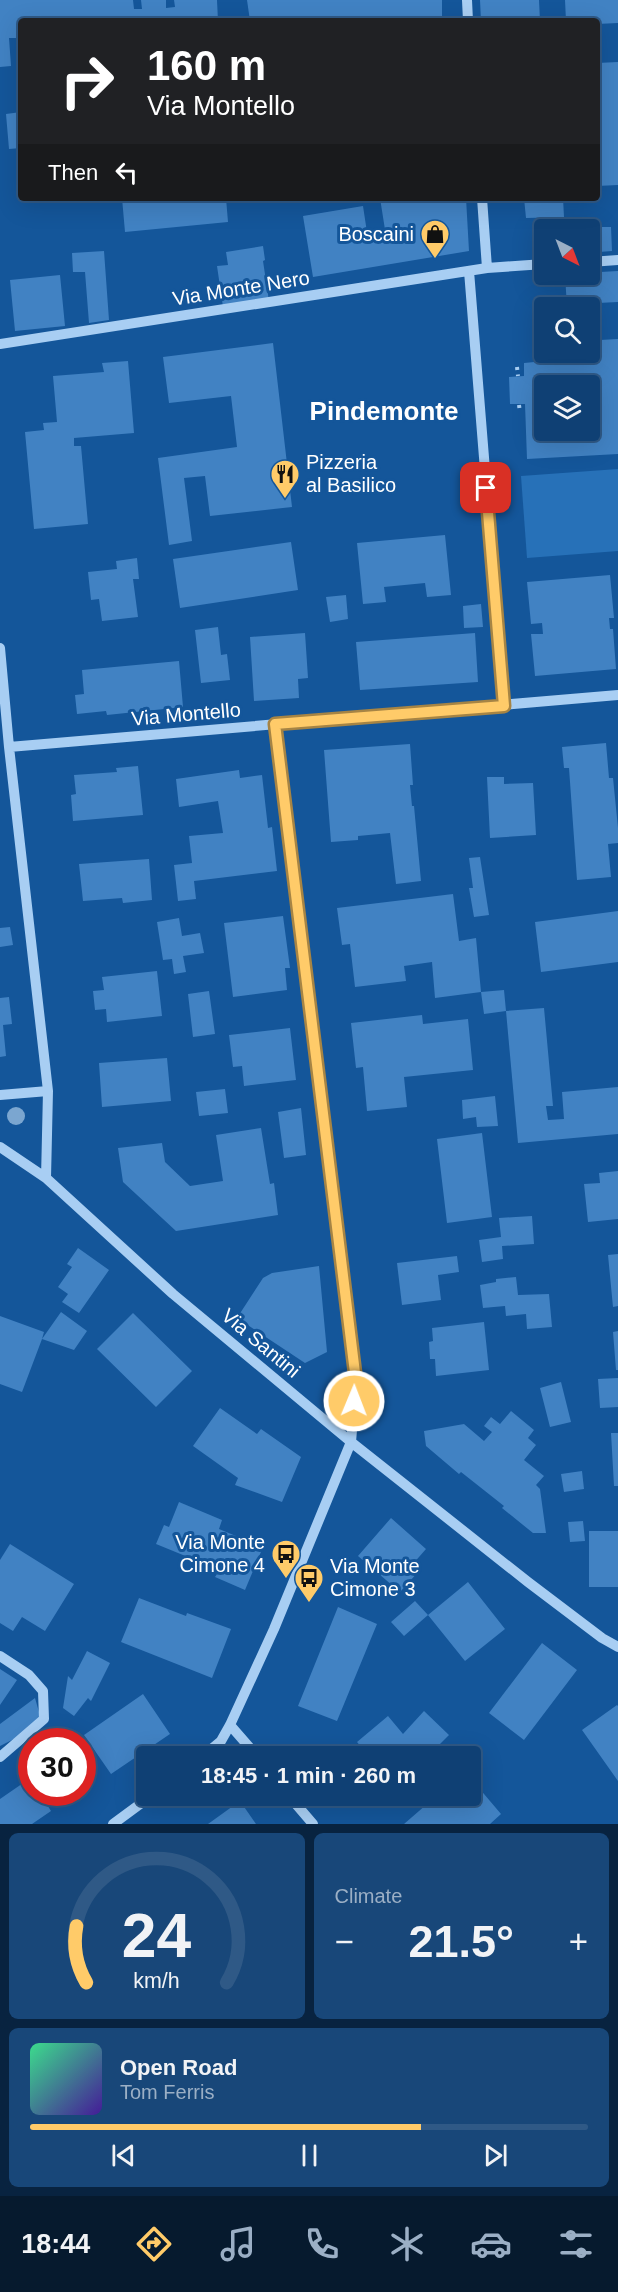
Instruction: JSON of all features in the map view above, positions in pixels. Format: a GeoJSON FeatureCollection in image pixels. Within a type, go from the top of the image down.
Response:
{"type":"FeatureCollection","features":[{"type":"Feature","properties":{"kind":"street"},"geometry":{"type":"LineString","coordinates":[[467,0],[468,18]]}},
{"type":"Feature","properties":{"kind":"street"},"geometry":{"type":"LineString","coordinates":[[482,201],[487,268]]}},
{"type":"Feature","properties":{"kind":"street"},"geometry":{"type":"LineString","coordinates":[[600,261],[618,260]]}},
{"type":"Feature","properties":{"kind":"street","name":"Via Monte Nero"},"geometry":{"type":"LineString","coordinates":[[0,344],[487,268],[534,265]]}},
{"type":"Feature","properties":{"kind":"street"},"geometry":{"type":"LineString","coordinates":[[469,271],[504,706]]}},
{"type":"Feature","properties":{"kind":"street"},"geometry":{"type":"LineString","coordinates":[[0,648],[48,1091],[46,1178]]}},
{"type":"Feature","properties":{"kind":"street","name":"Via Montello"},"geometry":{"type":"LineString","coordinates":[[9,747],[618,695]]}},
{"type":"Feature","properties":{"kind":"street"},"geometry":{"type":"LineString","coordinates":[[215,1746],[221,1741],[230,1725],[274,1629],[351,1442],[356,1381],[275,724]]}},
{"type":"Feature","properties":{"kind":"street"},"geometry":{"type":"LineString","coordinates":[[0,1095],[48,1091]]}},
{"type":"Feature","properties":{"kind":"street","name":"Via Santini"},"geometry":{"type":"LineString","coordinates":[[0,1147],[46,1178],[173,1294],[351,1442],[528,1582],[602,1638],[618,1647]]}},
{"type":"Feature","properties":{"kind":"street"},"geometry":{"type":"LineString","coordinates":[[0,1656],[29,1675],[43,1690],[44,1719],[0,1757]]}},
{"type":"Feature","properties":{"kind":"street"},"geometry":{"type":"LineString","coordinates":[[230,1725],[248,1746]]}},
{"type":"Feature","properties":{"kind":"street"},"geometry":{"type":"LineString","coordinates":[[113,1824],[137,1806]]}},
{"type":"Feature","properties":{"kind":"street"},"geometry":{"type":"LineString","coordinates":[[298,1806],[313,1824]]}},
{"type":"Feature","properties":{"kind":"path"},"geometry":{"type":"LineString","coordinates":[[517,367],[518,376]]}},
{"type":"Feature","properties":{"kind":"path"},"geometry":{"type":"LineString","coordinates":[[519,405],[520,412]]}},
{"type":"Feature","properties":{"kind":"shaded area"},"geometry":{"type":"Polygon","coordinates":[[[618,469],[618,551],[527,558],[521,476],[618,469]]]}},
{"type":"Feature","properties":{"kind":"building"},"geometry":{"type":"Polygon","coordinates":[[[0,0],[133,0],[134,9],[142,9],[141,0],[166,0],[166,8],[175,7],[174,0],[217,0],[218,18],[18,18],[18,38],[9,38],[11,66],[0,67],[0,0]]]}},
{"type":"Feature","properties":{"kind":"building"},"geometry":{"type":"Polygon","coordinates":[[[247,0],[442,0],[442,18],[250,18],[247,0]]]}},
{"type":"Feature","properties":{"kind":"building"},"geometry":{"type":"Polygon","coordinates":[[[480,0],[539,0],[540,18],[481,18],[480,0]]]}},
{"type":"Feature","properties":{"kind":"building"},"geometry":{"type":"Polygon","coordinates":[[[565,0],[618,0],[618,23],[600,24],[600,18],[566,18],[565,0]]]}},
{"type":"Feature","properties":{"kind":"building"},"geometry":{"type":"Polygon","coordinates":[[[618,62],[618,185],[600,186],[600,63],[618,62]]]}},
{"type":"Feature","properties":{"kind":"building"},"geometry":{"type":"Polygon","coordinates":[[[18,112],[18,148],[9,149],[6,114],[18,112]]]}},
{"type":"Feature","properties":{"kind":"building"},"geometry":{"type":"Polygon","coordinates":[[[122,201],[226,201],[228,222],[125,232],[122,201]]]}},
{"type":"Feature","properties":{"kind":"building"},"geometry":{"type":"Polygon","coordinates":[[[380,201],[466,201],[469,251],[313,277],[303,216],[363,206],[368,239],[386,236],[380,201]]]}},
{"type":"Feature","properties":{"kind":"building"},"geometry":{"type":"Polygon","coordinates":[[[524,201],[563,201],[564,217],[526,218],[524,201]]]}},
{"type":"Feature","properties":{"kind":"building"},"geometry":{"type":"Polygon","coordinates":[[[600,227],[611,227],[612,251],[600,252],[600,227]]]}},
{"type":"Feature","properties":{"kind":"building"},"geometry":{"type":"Polygon","coordinates":[[[263,246],[269,301],[223,307],[217,266],[228,265],[226,252],[263,246]]]}},
{"type":"Feature","properties":{"kind":"building"},"geometry":{"type":"Polygon","coordinates":[[[104,251],[109,320],[89,323],[85,272],[73,272],[72,253],[104,251]]]}},
{"type":"Feature","properties":{"kind":"building"},"geometry":{"type":"Polygon","coordinates":[[[618,271],[618,302],[600,303],[600,297],[566,297],[566,285],[600,285],[600,272],[618,271]]]}},
{"type":"Feature","properties":{"kind":"building"},"geometry":{"type":"Polygon","coordinates":[[[60,275],[65,326],[15,331],[10,280],[60,275]]]}},
{"type":"Feature","properties":{"kind":"building"},"geometry":{"type":"Polygon","coordinates":[[[618,339],[618,454],[527,459],[525,404],[510,404],[509,377],[524,376],[524,363],[600,363],[600,340],[618,339]]]}},
{"type":"Feature","properties":{"kind":"building"},"geometry":{"type":"Polygon","coordinates":[[[273,343],[292,507],[210,516],[205,476],[184,478],[192,541],[169,545],[158,458],[237,447],[231,396],[169,403],[163,357],[273,343]]]}},
{"type":"Feature","properties":{"kind":"building"},"geometry":{"type":"Polygon","coordinates":[[[128,361],[134,433],[74,438],[74,446],[81,446],[88,524],[34,529],[25,432],[44,430],[43,423],[57,422],[53,376],[104,372],[102,363],[128,361]]]}},
{"type":"Feature","properties":{"kind":"building"},"geometry":{"type":"Polygon","coordinates":[[[445,535],[451,595],[427,597],[425,583],[384,587],[386,602],[363,604],[357,543],[445,535]]]}},
{"type":"Feature","properties":{"kind":"building"},"geometry":{"type":"Polygon","coordinates":[[[291,542],[298,590],[180,608],[173,559],[291,542]]]}},
{"type":"Feature","properties":{"kind":"building"},"geometry":{"type":"Polygon","coordinates":[[[137,558],[139,579],[133,579],[138,617],[102,621],[99,599],[91,600],[88,572],[117,569],[116,561],[137,558]]]}},
{"type":"Feature","properties":{"kind":"building"},"geometry":{"type":"Polygon","coordinates":[[[610,575],[614,618],[609,618],[610,629],[613,629],[616,669],[535,676],[531,634],[543,634],[542,623],[531,624],[527,582],[610,575]]]}},
{"type":"Feature","properties":{"kind":"building"},"geometry":{"type":"Polygon","coordinates":[[[346,595],[348,619],[330,622],[326,597],[346,595]]]}},
{"type":"Feature","properties":{"kind":"building"},"geometry":{"type":"Polygon","coordinates":[[[481,604],[483,627],[464,628],[463,606],[481,604]]]}},
{"type":"Feature","properties":{"kind":"building"},"geometry":{"type":"Polygon","coordinates":[[[218,627],[221,655],[227,654],[230,680],[201,683],[195,630],[218,627]]]}},
{"type":"Feature","properties":{"kind":"building"},"geometry":{"type":"Polygon","coordinates":[[[305,633],[308,678],[298,679],[299,698],[254,701],[250,637],[305,633]]]}},
{"type":"Feature","properties":{"kind":"building"},"geometry":{"type":"Polygon","coordinates":[[[475,633],[478,682],[360,690],[356,642],[475,633]]]}},
{"type":"Feature","properties":{"kind":"building"},"geometry":{"type":"Polygon","coordinates":[[[179,661],[183,707],[107,715],[106,711],[77,714],[75,695],[84,694],[82,670],[179,661]]]}},
{"type":"Feature","properties":{"kind":"building"},"geometry":{"type":"Polygon","coordinates":[[[606,743],[609,778],[613,778],[618,828],[618,843],[608,844],[611,877],[577,880],[569,768],[564,768],[562,747],[606,743]]]}},
{"type":"Feature","properties":{"kind":"building"},"geometry":{"type":"Polygon","coordinates":[[[410,744],[413,785],[410,785],[421,881],[396,884],[390,833],[358,836],[358,840],[331,842],[324,750],[410,744]]]}},
{"type":"Feature","properties":{"kind":"building"},"geometry":{"type":"Polygon","coordinates":[[[138,766],[143,815],[73,821],[71,795],[76,794],[74,775],[117,772],[116,768],[138,766]]]}},
{"type":"Feature","properties":{"kind":"building"},"geometry":{"type":"Polygon","coordinates":[[[239,770],[240,778],[262,775],[268,828],[272,827],[277,871],[194,881],[196,899],[178,901],[174,865],[192,863],[189,836],[223,833],[218,801],[179,807],[176,779],[239,770]]]}},
{"type":"Feature","properties":{"kind":"building"},"geometry":{"type":"Polygon","coordinates":[[[487,777],[504,777],[504,784],[533,783],[536,835],[490,838],[487,777]]]}},
{"type":"Feature","properties":{"kind":"building"},"geometry":{"type":"Polygon","coordinates":[[[480,857],[489,915],[474,917],[469,888],[473,888],[469,858],[480,857]]]}},
{"type":"Feature","properties":{"kind":"building"},"geometry":{"type":"Polygon","coordinates":[[[149,859],[152,900],[123,903],[122,898],[83,901],[79,864],[149,859]]]}},
{"type":"Feature","properties":{"kind":"building"},"geometry":{"type":"Polygon","coordinates":[[[453,894],[459,941],[476,938],[481,992],[435,998],[432,962],[404,966],[406,981],[355,987],[350,944],[342,945],[337,908],[453,894]]]}},
{"type":"Feature","properties":{"kind":"building"},"geometry":{"type":"Polygon","coordinates":[[[618,911],[618,962],[541,972],[535,922],[618,911]]]}},
{"type":"Feature","properties":{"kind":"building"},"geometry":{"type":"Polygon","coordinates":[[[283,916],[290,968],[285,968],[287,990],[233,997],[224,923],[283,916]]]}},
{"type":"Feature","properties":{"kind":"building"},"geometry":{"type":"Polygon","coordinates":[[[179,918],[182,936],[200,933],[204,953],[183,956],[186,972],[174,974],[172,959],[163,960],[157,922],[179,918]]]}},
{"type":"Feature","properties":{"kind":"building"},"geometry":{"type":"Polygon","coordinates":[[[10,927],[13,945],[0,947],[0,928],[10,927]]]}},
{"type":"Feature","properties":{"kind":"building"},"geometry":{"type":"Polygon","coordinates":[[[157,971],[162,1016],[107,1022],[106,1009],[95,1010],[93,991],[104,990],[102,977],[157,971]]]}},
{"type":"Feature","properties":{"kind":"building"},"geometry":{"type":"Polygon","coordinates":[[[504,990],[506,1011],[484,1014],[481,992],[504,990]]]}},
{"type":"Feature","properties":{"kind":"building"},"geometry":{"type":"Polygon","coordinates":[[[209,991],[215,1034],[193,1037],[188,994],[209,991]]]}},
{"type":"Feature","properties":{"kind":"building"},"geometry":{"type":"Polygon","coordinates":[[[9,997],[12,1024],[3,1025],[6,1056],[0,1057],[0,998],[9,997]]]}},
{"type":"Feature","properties":{"kind":"building"},"geometry":{"type":"Polygon","coordinates":[[[544,1008],[553,1106],[546,1106],[548,1120],[564,1119],[562,1092],[618,1087],[618,1134],[518,1143],[506,1011],[544,1008]]]}},
{"type":"Feature","properties":{"kind":"building"},"geometry":{"type":"Polygon","coordinates":[[[422,1015],[423,1024],[468,1019],[473,1070],[404,1077],[407,1107],[367,1111],[363,1067],[356,1068],[351,1023],[422,1015]]]}},
{"type":"Feature","properties":{"kind":"building"},"geometry":{"type":"Polygon","coordinates":[[[290,1028],[296,1080],[244,1086],[242,1066],[233,1067],[229,1035],[290,1028]]]}},
{"type":"Feature","properties":{"kind":"building"},"geometry":{"type":"Polygon","coordinates":[[[167,1058],[171,1101],[102,1107],[99,1063],[167,1058]]]}},
{"type":"Feature","properties":{"kind":"building"},"geometry":{"type":"Polygon","coordinates":[[[225,1089],[228,1113],[199,1116],[196,1092],[225,1089]]]}},
{"type":"Feature","properties":{"kind":"building"},"geometry":{"type":"Polygon","coordinates":[[[495,1096],[498,1126],[477,1127],[476,1117],[463,1119],[462,1100],[495,1096]]]}},
{"type":"Feature","properties":{"kind":"building"},"geometry":{"type":"Polygon","coordinates":[[[301,1108],[306,1155],[284,1158],[278,1112],[301,1108]]]}},
{"type":"Feature","properties":{"kind":"building"},"geometry":{"type":"Polygon","coordinates":[[[261,1128],[270,1184],[274,1183],[278,1215],[176,1231],[123,1182],[118,1148],[162,1143],[165,1162],[190,1186],[223,1181],[216,1135],[261,1128]]]}},
{"type":"Feature","properties":{"kind":"building"},"geometry":{"type":"Polygon","coordinates":[[[482,1133],[492,1217],[447,1223],[437,1139],[482,1133]]]}},
{"type":"Feature","properties":{"kind":"building"},"geometry":{"type":"Polygon","coordinates":[[[618,1171],[618,1219],[588,1222],[584,1184],[600,1183],[599,1173],[618,1171]]]}},
{"type":"Feature","properties":{"kind":"building"},"geometry":{"type":"Polygon","coordinates":[[[532,1216],[534,1244],[502,1246],[503,1259],[482,1262],[479,1240],[501,1237],[499,1218],[532,1216]]]}},
{"type":"Feature","properties":{"kind":"building"},"geometry":{"type":"Polygon","coordinates":[[[78,1248],[109,1270],[79,1313],[62,1302],[68,1294],[58,1287],[72,1267],[67,1264],[78,1248]]]}},
{"type":"Feature","properties":{"kind":"building"},"geometry":{"type":"Polygon","coordinates":[[[618,1254],[618,1306],[613,1307],[608,1255],[618,1254]]]}},
{"type":"Feature","properties":{"kind":"building"},"geometry":{"type":"Polygon","coordinates":[[[457,1256],[459,1272],[438,1275],[441,1300],[402,1305],[397,1263],[457,1256]]]}},
{"type":"Feature","properties":{"kind":"building"},"geometry":{"type":"Polygon","coordinates":[[[319,1266],[327,1352],[305,1363],[237,1318],[263,1278],[272,1273],[319,1266]]]}},
{"type":"Feature","properties":{"kind":"building"},"geometry":{"type":"Polygon","coordinates":[[[516,1277],[518,1295],[549,1294],[552,1327],[527,1329],[526,1314],[506,1316],[505,1306],[483,1308],[480,1285],[496,1282],[496,1279],[516,1277]]]}},
{"type":"Feature","properties":{"kind":"building"},"geometry":{"type":"Polygon","coordinates":[[[61,1312],[87,1331],[74,1350],[42,1339],[61,1312]]]}},
{"type":"Feature","properties":{"kind":"building"},"geometry":{"type":"Polygon","coordinates":[[[133,1313],[192,1371],[156,1407],[97,1349],[133,1313]]]}},
{"type":"Feature","properties":{"kind":"building"},"geometry":{"type":"Polygon","coordinates":[[[0,1316],[44,1332],[22,1392],[0,1384],[0,1316]]]}},
{"type":"Feature","properties":{"kind":"building"},"geometry":{"type":"Polygon","coordinates":[[[484,1322],[489,1370],[436,1376],[435,1359],[430,1359],[429,1342],[433,1341],[432,1328],[484,1322]]]}},
{"type":"Feature","properties":{"kind":"building"},"geometry":{"type":"Polygon","coordinates":[[[618,1331],[618,1370],[616,1370],[613,1332],[618,1331]]]}},
{"type":"Feature","properties":{"kind":"building"},"geometry":{"type":"Polygon","coordinates":[[[618,1378],[618,1407],[600,1408],[598,1379],[618,1378]]]}},
{"type":"Feature","properties":{"kind":"building"},"geometry":{"type":"Polygon","coordinates":[[[561,1382],[571,1422],[550,1427],[540,1388],[561,1382]]]}},
{"type":"Feature","properties":{"kind":"building"},"geometry":{"type":"Polygon","coordinates":[[[220,1408],[257,1434],[261,1429],[301,1457],[282,1502],[235,1485],[238,1478],[193,1446],[220,1408]]]}},
{"type":"Feature","properties":{"kind":"building"},"geometry":{"type":"Polygon","coordinates":[[[511,1411],[534,1430],[528,1438],[536,1445],[524,1460],[544,1476],[536,1485],[540,1489],[546,1533],[533,1533],[502,1508],[504,1506],[461,1472],[459,1474],[426,1446],[424,1431],[464,1424],[484,1441],[492,1432],[484,1426],[491,1417],[500,1424],[511,1411]]]}},
{"type":"Feature","properties":{"kind":"building"},"geometry":{"type":"Polygon","coordinates":[[[611,1433],[618,1433],[618,1486],[614,1486],[611,1433]]]}},
{"type":"Feature","properties":{"kind":"building"},"geometry":{"type":"Polygon","coordinates":[[[582,1471],[584,1489],[564,1492],[561,1474],[582,1471]]]}},
{"type":"Feature","properties":{"kind":"building"},"geometry":{"type":"Polygon","coordinates":[[[179,1502],[222,1520],[219,1529],[263,1547],[245,1590],[215,1577],[217,1574],[203,1568],[205,1564],[156,1544],[164,1525],[169,1527],[179,1502]]]}},
{"type":"Feature","properties":{"kind":"building"},"geometry":{"type":"Polygon","coordinates":[[[391,1518],[426,1549],[412,1565],[419,1571],[400,1592],[358,1556],[391,1518]]]}},
{"type":"Feature","properties":{"kind":"building"},"geometry":{"type":"Polygon","coordinates":[[[583,1521],[585,1541],[570,1542],[568,1522],[583,1521]]]}},
{"type":"Feature","properties":{"kind":"building"},"geometry":{"type":"Polygon","coordinates":[[[589,1531],[618,1531],[618,1587],[589,1587],[589,1531]]]}},
{"type":"Feature","properties":{"kind":"building"},"geometry":{"type":"Polygon","coordinates":[[[10,1544],[74,1584],[45,1631],[22,1617],[13,1631],[0,1623],[0,1560],[10,1544]]]}},
{"type":"Feature","properties":{"kind":"building"},"geometry":{"type":"Polygon","coordinates":[[[468,1582],[505,1629],[465,1661],[428,1615],[468,1582]]]}},
{"type":"Feature","properties":{"kind":"building"},"geometry":{"type":"Polygon","coordinates":[[[139,1598],[186,1616],[187,1613],[231,1629],[212,1678],[121,1642],[139,1598]]]}},
{"type":"Feature","properties":{"kind":"building"},"geometry":{"type":"Polygon","coordinates":[[[415,1601],[428,1615],[404,1636],[391,1622],[415,1601]]]}},
{"type":"Feature","properties":{"kind":"building"},"geometry":{"type":"Polygon","coordinates":[[[338,1607],[377,1624],[337,1721],[298,1706],[338,1607]]]}},
{"type":"Feature","properties":{"kind":"building"},"geometry":{"type":"Polygon","coordinates":[[[542,1643],[577,1670],[524,1740],[489,1713],[542,1643]]]}},
{"type":"Feature","properties":{"kind":"building"},"geometry":{"type":"Polygon","coordinates":[[[87,1651],[110,1663],[91,1701],[88,1698],[74,1716],[63,1708],[68,1676],[72,1680],[87,1651]]]}},
{"type":"Feature","properties":{"kind":"building"},"geometry":{"type":"Polygon","coordinates":[[[0,1669],[17,1680],[0,1705],[0,1669]]]}},
{"type":"Feature","properties":{"kind":"building"},"geometry":{"type":"Polygon","coordinates":[[[143,1694],[170,1734],[152,1746],[136,1746],[136,1757],[111,1774],[96,1752],[96,1728],[94,1728],[143,1694]]]}},
{"type":"Feature","properties":{"kind":"building"},"geometry":{"type":"Polygon","coordinates":[[[35,1698],[41,1719],[29,1728],[18,1728],[18,1736],[0,1746],[0,1724],[35,1698]]]}},
{"type":"Feature","properties":{"kind":"building"},"geometry":{"type":"Polygon","coordinates":[[[618,1706],[618,1781],[582,1730],[618,1706]]]}},
{"type":"Feature","properties":{"kind":"building"},"geometry":{"type":"Polygon","coordinates":[[[424,1711],[449,1735],[438,1746],[360,1746],[357,1742],[388,1716],[403,1734],[424,1711]]]}},
{"type":"Feature","properties":{"kind":"building"},"geometry":{"type":"Polygon","coordinates":[[[18,1787],[18,1806],[48,1806],[51,1811],[32,1824],[0,1824],[0,1799],[18,1787]]]}},
{"type":"Feature","properties":{"kind":"building"},"geometry":{"type":"Polygon","coordinates":[[[481,1790],[501,1814],[490,1824],[404,1824],[425,1806],[443,1808],[445,1806],[481,1806],[481,1790]]]}},
{"type":"Feature","properties":{"kind":"building"},"geometry":{"type":"Polygon","coordinates":[[[233,1806],[243,1806],[256,1824],[208,1824],[233,1806]]]}},
{"type":"Feature","properties":{"kind":"place","name":"Boscaini"},"geometry":{"type":"Point","coordinates":[435,260]}},
{"type":"Feature","properties":{"kind":"place","name":"Pizzeria al Basilico"},"geometry":{"type":"Point","coordinates":[285,500]}},
{"type":"Feature","properties":{"kind":"place","name":"Via Monte Cimone 4"},"geometry":{"type":"Point","coordinates":[286,1580]}},
{"type":"Feature","properties":{"kind":"place","name":"Via Monte Cimone 3"},"geometry":{"type":"Point","coordinates":[309,1604]}},
{"type":"Feature","properties":{"kind":"district","name":"Pindemonte"},"geometry":{"type":"Point","coordinates":[384,411]}},
{"type":"Feature","properties":{"kind":"route"},"geometry":{"type":"LineString","coordinates":[[354,1401],[356,1381],[275,724],[504,706],[486,488]]}}]}
